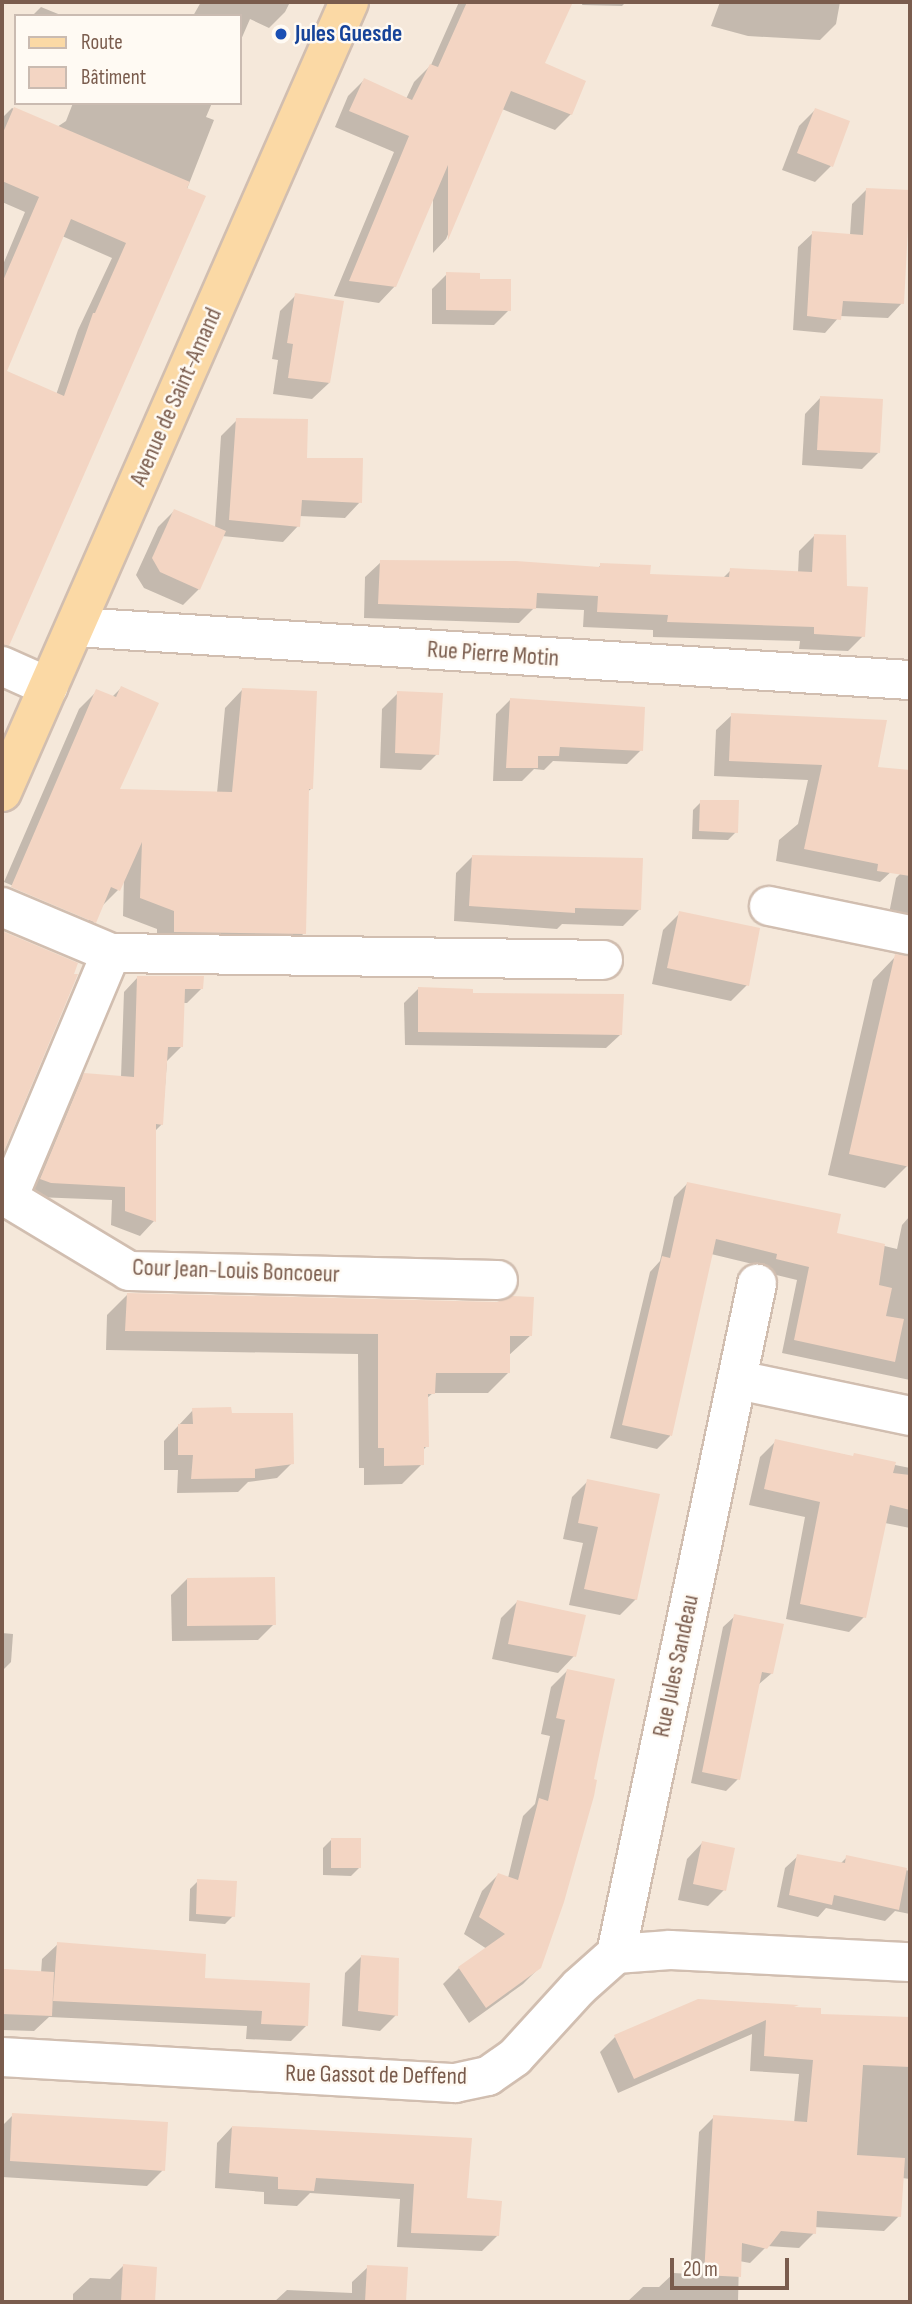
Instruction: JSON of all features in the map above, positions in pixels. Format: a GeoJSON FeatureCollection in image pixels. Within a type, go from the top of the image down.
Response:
{"type":"FeatureCollection","features":[{"type":"Feature","properties":{"kind":"main road","name":"Avenue de Saint-Amand"},"geometry":{"type":"LineString","coordinates":[[2,792],[349,2]]}},
{"type":"Feature","properties":{"kind":"street","name":"Rue Pierre Motin"},"geometry":{"type":"LineString","coordinates":[[76,627],[910,680]]}},
{"type":"Feature","properties":{"kind":"street"},"geometry":{"type":"LineString","coordinates":[[2,666],[49,687]]}},
{"type":"Feature","properties":{"kind":"street"},"geometry":{"type":"LineString","coordinates":[[769,906],[910,935]]}},
{"type":"Feature","properties":{"kind":"street"},"geometry":{"type":"LineString","coordinates":[[2,907],[111,953],[603,960]]}},
{"type":"Feature","properties":{"kind":"street","name":"Cour Jean-Louis Boncoeur"},"geometry":{"type":"LineString","coordinates":[[111,953],[8,1198],[129,1271],[498,1280]]}},
{"type":"Feature","properties":{"kind":"street","name":"Rue Jules Sandeau"},"geometry":{"type":"LineString","coordinates":[[616,1954],[757,1284]]}},
{"type":"Feature","properties":{"kind":"street"},"geometry":{"type":"LineString","coordinates":[[738,1380],[910,1416]]}},
{"type":"Feature","properties":{"kind":"street"},"geometry":{"type":"LineString","coordinates":[[616,1954],[670,1950],[910,1962]]}},
{"type":"Feature","properties":{"kind":"street","name":"Rue Gassot de Deffend"},"geometry":{"type":"LineString","coordinates":[[2,2057],[455,2083],[488,2076],[515,2057],[579,1987],[616,1954]]}},
{"type":"Feature","properties":{"kind":"shaded area"},"geometry":{"type":"Polygon","coordinates":[[[2,2],[910,2],[910,2302],[2,2302],[2,2]]]}},
{"type":"Feature","properties":{"kind":"building"},"geometry":{"type":"Polygon","coordinates":[[[467,2],[573,2],[545,63],[586,81],[572,115],[511,91],[448,240],[448,165],[396,287],[349,281],[409,136],[349,111],[364,78],[412,100],[430,64],[438,67],[467,2]]]}},
{"type":"Feature","properties":{"kind":"building"},"geometry":{"type":"Polygon","coordinates":[[[14,107],[190,182],[187,188],[206,196],[9,646],[2,644],[2,283],[39,197],[2,181],[2,135],[14,107]],[[71,219],[7,371],[64,396],[93,313],[126,243],[71,219]]]}},
{"type":"Feature","properties":{"kind":"building"},"geometry":{"type":"Polygon","coordinates":[[[815,108],[850,121],[833,167],[797,153],[815,108]]]}},
{"type":"Feature","properties":{"kind":"building"},"geometry":{"type":"Polygon","coordinates":[[[866,188],[910,190],[904,304],[843,301],[841,320],[807,316],[812,231],[863,235],[866,188]]]}},
{"type":"Feature","properties":{"kind":"building"},"geometry":{"type":"Polygon","coordinates":[[[446,272],[480,273],[480,279],[511,279],[511,311],[446,310],[446,272]]]}},
{"type":"Feature","properties":{"kind":"building"},"geometry":{"type":"Polygon","coordinates":[[[295,293],[344,301],[330,383],[288,378],[293,344],[287,343],[295,293]]]}},
{"type":"Feature","properties":{"kind":"building"},"geometry":{"type":"Polygon","coordinates":[[[820,396],[883,399],[880,453],[817,450],[820,396]]]}},
{"type":"Feature","properties":{"kind":"building"},"geometry":{"type":"Polygon","coordinates":[[[236,418],[308,419],[307,458],[363,458],[362,503],[302,500],[300,527],[229,520],[236,418]]]}},
{"type":"Feature","properties":{"kind":"building"},"geometry":{"type":"Polygon","coordinates":[[[174,509],[226,531],[200,590],[160,572],[152,558],[174,509]]]}},
{"type":"Feature","properties":{"kind":"building"},"geometry":{"type":"Polygon","coordinates":[[[814,534],[846,535],[847,586],[868,587],[865,637],[814,634],[814,627],[667,622],[668,615],[597,612],[598,596],[537,593],[536,609],[378,604],[380,560],[516,561],[600,567],[600,563],[651,565],[650,574],[729,577],[730,568],[812,572],[814,534]]]}},
{"type":"Feature","properties":{"kind":"building"},"geometry":{"type":"Polygon","coordinates":[[[121,686],[159,703],[120,789],[232,792],[242,688],[317,691],[313,789],[309,789],[306,934],[174,932],[174,911],[140,898],[142,842],[120,891],[111,887],[96,923],[11,887],[96,689],[116,697],[121,686]]]}},
{"type":"Feature","properties":{"kind":"building"},"geometry":{"type":"Polygon","coordinates":[[[397,691],[443,693],[439,755],[395,753],[397,691]]]}},
{"type":"Feature","properties":{"kind":"building"},"geometry":{"type":"Polygon","coordinates":[[[510,698],[645,707],[643,751],[560,747],[559,756],[538,756],[538,768],[506,768],[510,698]]]}},
{"type":"Feature","properties":{"kind":"building"},"geometry":{"type":"Polygon","coordinates":[[[731,713],[887,720],[878,767],[910,770],[910,876],[877,871],[878,864],[804,849],[822,765],[729,761],[731,713]]]}},
{"type":"Feature","properties":{"kind":"building"},"geometry":{"type":"Polygon","coordinates":[[[700,800],[739,800],[738,833],[699,831],[700,800]]]}},
{"type":"Feature","properties":{"kind":"building"},"geometry":{"type":"Polygon","coordinates":[[[472,855],[643,858],[641,910],[575,908],[575,913],[469,906],[472,855]]]}},
{"type":"Feature","properties":{"kind":"building"},"geometry":{"type":"Polygon","coordinates":[[[679,911],[760,928],[749,986],[667,968],[679,911]]]}},
{"type":"Feature","properties":{"kind":"building"},"geometry":{"type":"Polygon","coordinates":[[[2,931],[78,963],[74,974],[78,974],[2,1156],[2,931]]]}},
{"type":"Feature","properties":{"kind":"building"},"geometry":{"type":"Polygon","coordinates":[[[895,954],[910,956],[910,1167],[849,1154],[895,954]]]}},
{"type":"Feature","properties":{"kind":"building"},"geometry":{"type":"Polygon","coordinates":[[[137,976],[204,976],[203,989],[185,989],[183,1047],[168,1047],[163,1125],[156,1124],[156,1222],[125,1211],[125,1187],[51,1183],[40,1179],[84,1073],[134,1077],[137,976]]]}},
{"type":"Feature","properties":{"kind":"building"},"geometry":{"type":"Polygon","coordinates":[[[418,987],[473,989],[473,993],[624,994],[622,1035],[418,1032],[418,987]]]}},
{"type":"Feature","properties":{"kind":"building"},"geometry":{"type":"Polygon","coordinates":[[[687,1182],[841,1214],[837,1233],[885,1244],[879,1285],[892,1288],[886,1316],[904,1319],[895,1362],[794,1340],[809,1267],[776,1259],[777,1254],[716,1239],[672,1436],[622,1425],[662,1256],[670,1258],[687,1182]]]}},
{"type":"Feature","properties":{"kind":"building"},"geometry":{"type":"Polygon","coordinates":[[[127,1293],[497,1302],[512,1296],[534,1297],[532,1336],[510,1336],[510,1373],[436,1373],[435,1394],[428,1394],[429,1447],[424,1447],[424,1465],[384,1466],[384,1448],[378,1448],[378,1334],[125,1331],[127,1293]]]}},
{"type":"Feature","properties":{"kind":"building"},"geometry":{"type":"Polygon","coordinates":[[[231,1407],[232,1413],[293,1413],[294,1464],[255,1469],[255,1478],[191,1479],[193,1455],[178,1455],[178,1424],[193,1424],[192,1408],[231,1407]]]}},
{"type":"Feature","properties":{"kind":"building"},"geometry":{"type":"Polygon","coordinates":[[[775,1439],[853,1456],[854,1453],[896,1462],[893,1473],[910,1475],[910,1510],[890,1505],[866,1618],[800,1604],[820,1502],[764,1489],[775,1439]]]}},
{"type":"Feature","properties":{"kind":"building"},"geometry":{"type":"Polygon","coordinates":[[[587,1479],[660,1494],[637,1600],[584,1589],[598,1527],[578,1523],[587,1479]]]}},
{"type":"Feature","properties":{"kind":"building"},"geometry":{"type":"Polygon","coordinates":[[[275,1577],[276,1625],[187,1626],[187,1578],[275,1577]]]}},
{"type":"Feature","properties":{"kind":"building"},"geometry":{"type":"Polygon","coordinates":[[[517,1600],[586,1615],[576,1657],[508,1644],[517,1600]]]}},
{"type":"Feature","properties":{"kind":"building"},"geometry":{"type":"Polygon","coordinates":[[[734,1614],[784,1624],[773,1674],[762,1672],[740,1780],[702,1772],[734,1614]]]}},
{"type":"Feature","properties":{"kind":"building"},"geometry":{"type":"Polygon","coordinates":[[[567,1669],[615,1679],[594,1779],[597,1780],[594,1796],[564,1902],[541,1968],[486,2008],[458,1967],[505,1934],[479,1917],[498,1873],[518,1880],[539,1798],[548,1801],[565,1720],[556,1718],[567,1669]]]}},
{"type":"Feature","properties":{"kind":"building"},"geometry":{"type":"Polygon","coordinates":[[[331,1838],[361,1838],[361,1868],[331,1868],[331,1838]]]}},
{"type":"Feature","properties":{"kind":"building"},"geometry":{"type":"Polygon","coordinates":[[[702,1841],[735,1848],[726,1891],[693,1884],[702,1841]]]}},
{"type":"Feature","properties":{"kind":"building"},"geometry":{"type":"Polygon","coordinates":[[[797,1854],[845,1863],[846,1855],[907,1868],[899,1910],[834,1895],[832,1905],[789,1895],[797,1854]]]}},
{"type":"Feature","properties":{"kind":"building"},"geometry":{"type":"Polygon","coordinates":[[[197,1879],[237,1881],[235,1917],[196,1914],[197,1879]]]}},
{"type":"Feature","properties":{"kind":"building"},"geometry":{"type":"Polygon","coordinates":[[[57,1942],[206,1954],[205,1978],[310,1983],[308,2026],[261,2024],[262,2011],[53,2001],[57,1942]]]}},
{"type":"Feature","properties":{"kind":"building"},"geometry":{"type":"Polygon","coordinates":[[[361,1955],[399,1958],[398,2016],[358,2011],[361,1955]]]}},
{"type":"Feature","properties":{"kind":"building"},"geometry":{"type":"Polygon","coordinates":[[[4,1969],[54,1972],[52,2016],[2,2014],[4,1969]]]}},
{"type":"Feature","properties":{"kind":"building"},"geometry":{"type":"Polygon","coordinates":[[[698,1999],[799,2005],[794,2007],[821,2008],[821,2014],[910,2017],[910,2067],[863,2065],[857,2155],[905,2158],[901,2217],[817,2211],[816,2234],[781,2231],[767,2249],[742,2243],[741,2277],[704,2275],[713,2115],[807,2122],[813,2060],[764,2056],[766,2020],[634,2079],[614,2035],[698,1999]]]}},
{"type":"Feature","properties":{"kind":"building"},"geometry":{"type":"Polygon","coordinates":[[[12,2113],[168,2122],[165,2171],[10,2161],[12,2113]]]}},
{"type":"Feature","properties":{"kind":"building"},"geometry":{"type":"Polygon","coordinates":[[[232,2126],[472,2138],[467,2198],[502,2201],[499,2236],[411,2233],[414,2184],[316,2178],[314,2191],[278,2189],[278,2177],[229,2173],[232,2126]]]}},
{"type":"Feature","properties":{"kind":"building"},"geometry":{"type":"Polygon","coordinates":[[[123,2264],[157,2267],[155,2302],[121,2302],[123,2264]]]}},
{"type":"Feature","properties":{"kind":"building"},"geometry":{"type":"Polygon","coordinates":[[[367,2265],[408,2267],[406,2302],[365,2302],[367,2265]]]}},
{"type":"Feature","properties":{"kind":"place","name":"Jules Guesde"},"geometry":{"type":"Point","coordinates":[281,34]}}]}
